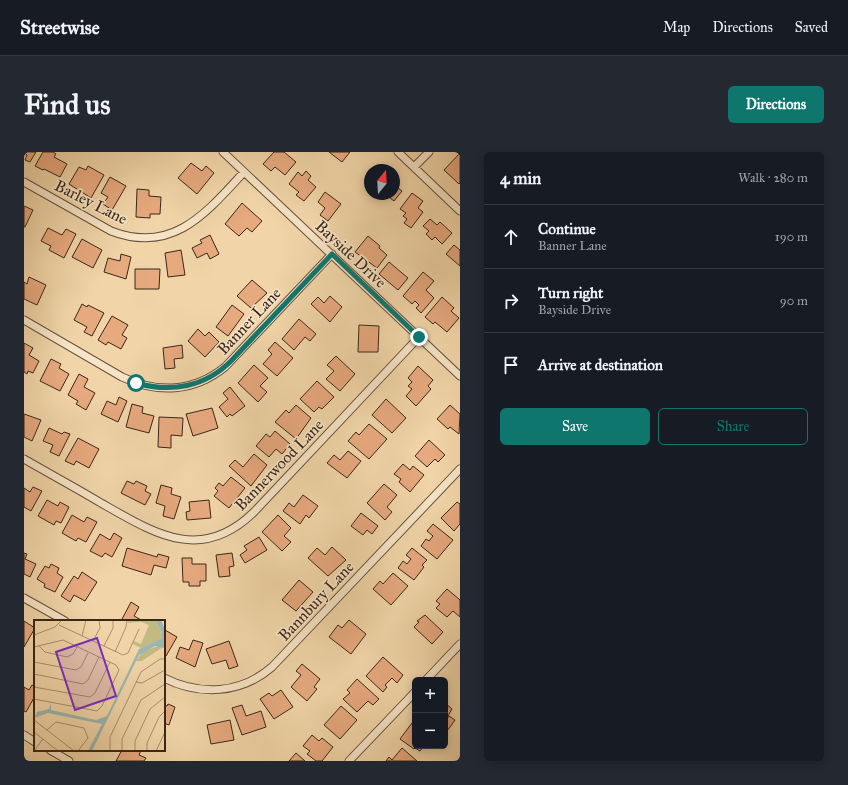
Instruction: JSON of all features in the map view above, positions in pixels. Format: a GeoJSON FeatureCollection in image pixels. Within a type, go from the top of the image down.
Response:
{"type":"FeatureCollection","features":[{"type":"Feature","properties":{"kind":"street","name":"Bayside Drive"},"geometry":{"type":"LineString","coordinates":[[223,152],[460,376]]}},
{"type":"Feature","properties":{"kind":"street"},"geometry":{"type":"LineString","coordinates":[[398,152],[460,211]]}},
{"type":"Feature","properties":{"kind":"street"},"geometry":{"type":"LineString","coordinates":[[414,167],[429,152]]}},
{"type":"Feature","properties":{"kind":"street","name":"Barley Lane"},"geometry":{"type":"LineString","coordinates":[[24,182],[111,231],[127,236],[146,238],[170,234],[189,226],[210,209],[244,172]]}},
{"type":"Feature","properties":{"kind":"street","name":"Banner Lane"},"geometry":{"type":"LineString","coordinates":[[24,320],[136,383],[160,388],[191,385],[207,380],[225,367],[332,254]]}},
{"type":"Feature","properties":{"kind":"street","name":"Bannerwood Lane"},"geometry":{"type":"LineString","coordinates":[[24,459],[158,534],[187,540],[216,535],[231,530],[249,518],[419,337]]}},
{"type":"Feature","properties":{"kind":"street","name":"Bannbury Lane"},"geometry":{"type":"LineString","coordinates":[[165,678],[189,688],[210,691],[237,687],[260,677],[272,667],[460,469]]}},
{"type":"Feature","properties":{"kind":"street"},"geometry":{"type":"LineString","coordinates":[[24,598],[63,620]]}},
{"type":"Feature","properties":{"kind":"street"},"geometry":{"type":"LineString","coordinates":[[429,677],[460,644]]}},
{"type":"Feature","properties":{"kind":"street"},"geometry":{"type":"LineString","coordinates":[[349,761],[412,695]]}},
{"type":"Feature","properties":{"kind":"street"},"geometry":{"type":"LineString","coordinates":[[24,735],[34,741]]}},
{"type":"Feature","properties":{"kind":"street"},"geometry":{"type":"LineString","coordinates":[[52,751],[69,761]]}},
{"type":"Feature","properties":{"kind":"building"},"geometry":{"type":"Polygon","coordinates":[[[24,152],[36,152],[30,162],[25,160],[27,155],[24,152]]]}},
{"type":"Feature","properties":{"kind":"building"},"geometry":{"type":"Polygon","coordinates":[[[43,152],[53,152],[56,154],[54,157],[67,164],[60,177],[35,166],[43,152]]]}},
{"type":"Feature","properties":{"kind":"building"},"geometry":{"type":"Polygon","coordinates":[[[274,152],[284,152],[296,162],[285,175],[275,167],[271,171],[263,164],[274,152]]]}},
{"type":"Feature","properties":{"kind":"building"},"geometry":{"type":"Polygon","coordinates":[[[329,152],[350,152],[342,162],[329,152]]]}},
{"type":"Feature","properties":{"kind":"building"},"geometry":{"type":"Polygon","coordinates":[[[460,153],[460,183],[459,184],[444,170],[460,153]]]}},
{"type":"Feature","properties":{"kind":"building"},"geometry":{"type":"Polygon","coordinates":[[[191,163],[202,171],[206,166],[214,173],[197,194],[178,178],[191,163]]]}},
{"type":"Feature","properties":{"kind":"building"},"geometry":{"type":"Polygon","coordinates":[[[88,166],[104,175],[91,198],[69,184],[79,167],[86,170],[88,166]]]}},
{"type":"Feature","properties":{"kind":"building"},"geometry":{"type":"Polygon","coordinates":[[[306,171],[311,176],[308,180],[316,187],[304,201],[296,195],[299,192],[289,184],[298,172],[302,176],[306,171]]]}},
{"type":"Feature","properties":{"kind":"building"},"geometry":{"type":"Polygon","coordinates":[[[110,177],[126,186],[112,210],[103,204],[108,197],[101,193],[110,177]]]}},
{"type":"Feature","properties":{"kind":"building"},"geometry":{"type":"Polygon","coordinates":[[[137,189],[149,190],[149,196],[161,197],[160,214],[150,214],[150,218],[136,217],[137,189]]]}},
{"type":"Feature","properties":{"kind":"building"},"geometry":{"type":"Polygon","coordinates":[[[325,192],[341,204],[328,221],[320,215],[325,208],[318,202],[325,192]]]}},
{"type":"Feature","properties":{"kind":"building"},"geometry":{"type":"Polygon","coordinates":[[[412,193],[423,201],[418,208],[423,212],[411,228],[404,223],[407,219],[403,216],[406,213],[400,209],[412,193]]]}},
{"type":"Feature","properties":{"kind":"building"},"geometry":{"type":"Polygon","coordinates":[[[242,203],[262,221],[252,232],[247,228],[239,236],[225,224],[242,203]]]}},
{"type":"Feature","properties":{"kind":"building"},"geometry":{"type":"Polygon","coordinates":[[[24,206],[33,210],[25,227],[24,227],[24,206]]]}},
{"type":"Feature","properties":{"kind":"building"},"geometry":{"type":"Polygon","coordinates":[[[430,219],[437,225],[440,222],[452,233],[442,244],[435,237],[432,240],[426,234],[429,231],[423,226],[430,219]]]}},
{"type":"Feature","properties":{"kind":"building"},"geometry":{"type":"Polygon","coordinates":[[[48,228],[62,235],[66,229],[76,234],[64,258],[49,250],[51,246],[41,241],[48,228]]]}},
{"type":"Feature","properties":{"kind":"building"},"geometry":{"type":"Polygon","coordinates":[[[210,235],[219,254],[210,259],[207,253],[197,258],[192,248],[202,243],[200,240],[210,235]]]}},
{"type":"Feature","properties":{"kind":"building"},"geometry":{"type":"Polygon","coordinates":[[[368,236],[380,246],[379,248],[387,255],[377,268],[355,252],[368,236]]]}},
{"type":"Feature","properties":{"kind":"building"},"geometry":{"type":"Polygon","coordinates":[[[82,239],[102,250],[93,268],[72,257],[82,239]]]}},
{"type":"Feature","properties":{"kind":"building"},"geometry":{"type":"Polygon","coordinates":[[[454,245],[460,250],[460,266],[446,254],[454,245]]]}},
{"type":"Feature","properties":{"kind":"building"},"geometry":{"type":"Polygon","coordinates":[[[181,250],[185,275],[168,277],[165,253],[181,250]]]}},
{"type":"Feature","properties":{"kind":"building"},"geometry":{"type":"Polygon","coordinates":[[[121,254],[131,257],[126,279],[104,272],[108,258],[120,261],[121,254]]]}},
{"type":"Feature","properties":{"kind":"building"},"geometry":{"type":"Polygon","coordinates":[[[389,262],[408,278],[398,290],[379,274],[389,262]]]}},
{"type":"Feature","properties":{"kind":"building"},"geometry":{"type":"Polygon","coordinates":[[[135,269],[160,269],[159,289],[135,289],[135,269]]]}},
{"type":"Feature","properties":{"kind":"building"},"geometry":{"type":"Polygon","coordinates":[[[423,272],[434,281],[426,290],[434,298],[421,313],[416,308],[419,305],[415,301],[412,304],[403,296],[423,272]]]}},
{"type":"Feature","properties":{"kind":"building"},"geometry":{"type":"Polygon","coordinates":[[[29,277],[46,285],[37,305],[24,299],[24,282],[27,284],[29,277]]]}},
{"type":"Feature","properties":{"kind":"building"},"geometry":{"type":"Polygon","coordinates":[[[252,280],[267,293],[251,308],[237,296],[252,280]]]}},
{"type":"Feature","properties":{"kind":"building"},"geometry":{"type":"Polygon","coordinates":[[[330,296],[342,307],[330,322],[311,304],[318,297],[324,303],[330,296]]]}},
{"type":"Feature","properties":{"kind":"building"},"geometry":{"type":"Polygon","coordinates":[[[442,297],[454,308],[451,311],[459,318],[447,332],[435,322],[433,324],[425,317],[442,297]]]}},
{"type":"Feature","properties":{"kind":"building"},"geometry":{"type":"Polygon","coordinates":[[[82,304],[87,307],[88,305],[104,313],[92,336],[84,332],[87,327],[74,320],[82,304]]]}},
{"type":"Feature","properties":{"kind":"building"},"geometry":{"type":"Polygon","coordinates":[[[232,305],[244,314],[228,336],[216,327],[232,305]]]}},
{"type":"Feature","properties":{"kind":"building"},"geometry":{"type":"Polygon","coordinates":[[[112,316],[128,325],[122,335],[127,338],[121,349],[108,342],[106,345],[98,340],[112,316]]]}},
{"type":"Feature","properties":{"kind":"building"},"geometry":{"type":"Polygon","coordinates":[[[299,319],[316,334],[310,341],[305,337],[294,350],[282,339],[299,319]]]}},
{"type":"Feature","properties":{"kind":"building"},"geometry":{"type":"Polygon","coordinates":[[[359,325],[379,326],[378,352],[358,352],[359,325]]]}},
{"type":"Feature","properties":{"kind":"building"},"geometry":{"type":"Polygon","coordinates":[[[198,329],[205,336],[209,332],[219,342],[205,357],[188,341],[198,329]]]}},
{"type":"Feature","properties":{"kind":"building"},"geometry":{"type":"Polygon","coordinates":[[[275,342],[293,358],[277,376],[263,364],[272,354],[268,350],[275,342]]]}},
{"type":"Feature","properties":{"kind":"building"},"geometry":{"type":"Polygon","coordinates":[[[24,343],[33,348],[29,355],[39,361],[33,373],[28,371],[27,374],[24,372],[24,343]]]}},
{"type":"Feature","properties":{"kind":"building"},"geometry":{"type":"Polygon","coordinates":[[[182,345],[183,358],[174,359],[175,368],[165,369],[163,348],[182,345]]]}},
{"type":"Feature","properties":{"kind":"building"},"geometry":{"type":"Polygon","coordinates":[[[336,356],[355,374],[340,391],[326,379],[334,371],[327,365],[336,356]]]}},
{"type":"Feature","properties":{"kind":"building"},"geometry":{"type":"Polygon","coordinates":[[[51,359],[61,364],[59,368],[69,374],[60,391],[40,381],[51,359]]]}},
{"type":"Feature","properties":{"kind":"building"},"geometry":{"type":"Polygon","coordinates":[[[254,365],[268,378],[260,386],[267,392],[258,402],[238,383],[254,365]]]}},
{"type":"Feature","properties":{"kind":"building"},"geometry":{"type":"Polygon","coordinates":[[[418,366],[433,380],[428,386],[431,389],[416,406],[406,396],[412,389],[408,386],[412,382],[408,378],[418,366]]]}},
{"type":"Feature","properties":{"kind":"building"},"geometry":{"type":"Polygon","coordinates":[[[79,374],[88,379],[84,387],[95,393],[86,410],[76,404],[78,401],[68,395],[79,374]]]}},
{"type":"Feature","properties":{"kind":"building"},"geometry":{"type":"Polygon","coordinates":[[[317,381],[334,397],[322,409],[319,407],[314,412],[300,399],[317,381]]]}},
{"type":"Feature","properties":{"kind":"building"},"geometry":{"type":"Polygon","coordinates":[[[230,387],[245,406],[232,416],[230,414],[227,417],[219,407],[228,399],[223,393],[230,387]]]}},
{"type":"Feature","properties":{"kind":"building"},"geometry":{"type":"Polygon","coordinates":[[[119,397],[127,401],[118,422],[101,414],[107,401],[116,405],[119,397]]]}},
{"type":"Feature","properties":{"kind":"building"},"geometry":{"type":"Polygon","coordinates":[[[386,399],[406,418],[392,433],[372,415],[386,399]]]}},
{"type":"Feature","properties":{"kind":"building"},"geometry":{"type":"Polygon","coordinates":[[[132,404],[143,407],[142,413],[154,416],[149,433],[126,427],[132,404]]]}},
{"type":"Feature","properties":{"kind":"building"},"geometry":{"type":"Polygon","coordinates":[[[296,405],[311,418],[296,439],[275,422],[286,410],[289,413],[296,405]]]}},
{"type":"Feature","properties":{"kind":"building"},"geometry":{"type":"Polygon","coordinates":[[[450,405],[460,414],[459,434],[450,427],[448,429],[437,419],[450,405]]]}},
{"type":"Feature","properties":{"kind":"building"},"geometry":{"type":"Polygon","coordinates":[[[212,408],[218,428],[193,436],[186,414],[212,408]]]}},
{"type":"Feature","properties":{"kind":"building"},"geometry":{"type":"Polygon","coordinates":[[[24,414],[41,420],[32,441],[24,437],[24,414]]]}},
{"type":"Feature","properties":{"kind":"building"},"geometry":{"type":"Polygon","coordinates":[[[159,417],[183,418],[182,436],[171,435],[171,448],[158,447],[159,417]]]}},
{"type":"Feature","properties":{"kind":"building"},"geometry":{"type":"Polygon","coordinates":[[[369,424],[387,439],[369,459],[348,441],[356,432],[359,435],[369,424]]]}},
{"type":"Feature","properties":{"kind":"building"},"geometry":{"type":"Polygon","coordinates":[[[49,428],[62,434],[64,432],[70,434],[59,456],[50,452],[53,445],[43,441],[49,428]]]}},
{"type":"Feature","properties":{"kind":"building"},"geometry":{"type":"Polygon","coordinates":[[[275,431],[290,444],[282,454],[276,449],[269,457],[256,446],[266,434],[270,437],[275,431]]]}},
{"type":"Feature","properties":{"kind":"building"},"geometry":{"type":"Polygon","coordinates":[[[78,438],[99,449],[89,468],[76,461],[74,465],[65,461],[78,438]]]}},
{"type":"Feature","properties":{"kind":"building"},"geometry":{"type":"Polygon","coordinates":[[[429,440],[445,455],[438,462],[435,459],[427,467],[415,456],[429,440]]]}},
{"type":"Feature","properties":{"kind":"building"},"geometry":{"type":"Polygon","coordinates":[[[348,451],[361,461],[347,478],[327,463],[334,455],[340,460],[348,451]]]}},
{"type":"Feature","properties":{"kind":"building"},"geometry":{"type":"Polygon","coordinates":[[[254,454],[267,465],[251,486],[229,466],[235,460],[243,467],[254,454]]]}},
{"type":"Feature","properties":{"kind":"building"},"geometry":{"type":"Polygon","coordinates":[[[403,464],[410,470],[413,466],[424,475],[410,492],[399,482],[401,479],[394,474],[403,464]]]}},
{"type":"Feature","properties":{"kind":"building"},"geometry":{"type":"Polygon","coordinates":[[[231,477],[245,488],[229,508],[214,496],[218,491],[215,488],[219,483],[223,486],[231,477]]]}},
{"type":"Feature","properties":{"kind":"building"},"geometry":{"type":"Polygon","coordinates":[[[127,481],[134,484],[136,481],[147,486],[145,491],[151,494],[145,505],[121,493],[127,481]]]}},
{"type":"Feature","properties":{"kind":"building"},"geometry":{"type":"Polygon","coordinates":[[[384,484],[397,495],[387,507],[392,512],[385,520],[367,503],[384,484]]]}},
{"type":"Feature","properties":{"kind":"building"},"geometry":{"type":"Polygon","coordinates":[[[161,485],[172,488],[171,494],[181,497],[174,519],[163,516],[165,506],[156,503],[161,485]]]}},
{"type":"Feature","properties":{"kind":"building"},"geometry":{"type":"Polygon","coordinates":[[[33,487],[42,491],[31,511],[24,507],[24,488],[30,492],[33,487]]]}},
{"type":"Feature","properties":{"kind":"building"},"geometry":{"type":"Polygon","coordinates":[[[303,495],[318,506],[309,518],[306,515],[300,524],[283,511],[289,503],[294,507],[303,495]]]}},
{"type":"Feature","properties":{"kind":"building"},"geometry":{"type":"Polygon","coordinates":[[[47,500],[58,506],[60,502],[69,507],[61,523],[56,521],[54,525],[38,516],[47,500]]]}},
{"type":"Feature","properties":{"kind":"building"},"geometry":{"type":"Polygon","coordinates":[[[209,500],[211,518],[187,520],[186,512],[190,511],[189,502],[209,500]]]}},
{"type":"Feature","properties":{"kind":"building"},"geometry":{"type":"Polygon","coordinates":[[[457,502],[460,504],[460,524],[454,531],[441,518],[457,502]]]}},
{"type":"Feature","properties":{"kind":"building"},"geometry":{"type":"Polygon","coordinates":[[[361,513],[378,526],[372,534],[367,530],[363,535],[351,526],[361,513]]]}},
{"type":"Feature","properties":{"kind":"building"},"geometry":{"type":"Polygon","coordinates":[[[72,515],[84,522],[87,517],[97,522],[86,542],[78,538],[76,541],[62,533],[72,515]]]}},
{"type":"Feature","properties":{"kind":"building"},"geometry":{"type":"Polygon","coordinates":[[[278,515],[291,528],[284,536],[291,542],[282,551],[262,532],[278,515]]]}},
{"type":"Feature","properties":{"kind":"building"},"geometry":{"type":"Polygon","coordinates":[[[433,524],[453,540],[437,559],[421,546],[426,539],[429,541],[433,536],[427,531],[433,524]]]}},
{"type":"Feature","properties":{"kind":"building"},"geometry":{"type":"Polygon","coordinates":[[[114,533],[122,538],[112,557],[105,553],[102,557],[90,551],[100,534],[110,540],[114,533]]]}},
{"type":"Feature","properties":{"kind":"building"},"geometry":{"type":"Polygon","coordinates":[[[259,537],[267,550],[245,563],[240,555],[247,550],[244,546],[259,537]]]}},
{"type":"Feature","properties":{"kind":"building"},"geometry":{"type":"Polygon","coordinates":[[[332,547],[346,560],[328,576],[308,558],[317,548],[325,555],[332,547]]]}},
{"type":"Feature","properties":{"kind":"building"},"geometry":{"type":"Polygon","coordinates":[[[127,548],[157,557],[158,554],[169,557],[166,568],[154,565],[151,575],[122,566],[127,548]]]}},
{"type":"Feature","properties":{"kind":"building"},"geometry":{"type":"Polygon","coordinates":[[[412,548],[427,560],[422,565],[424,567],[414,580],[398,568],[403,561],[407,564],[411,559],[406,555],[412,548]]]}},
{"type":"Feature","properties":{"kind":"building"},"geometry":{"type":"Polygon","coordinates":[[[24,553],[27,554],[25,559],[36,564],[30,577],[24,574],[24,553]]]}},
{"type":"Feature","properties":{"kind":"building"},"geometry":{"type":"Polygon","coordinates":[[[232,553],[234,566],[229,567],[230,576],[219,577],[216,555],[232,553]]]}},
{"type":"Feature","properties":{"kind":"building"},"geometry":{"type":"Polygon","coordinates":[[[182,558],[192,558],[192,564],[206,564],[206,581],[200,581],[200,586],[189,586],[189,582],[183,582],[182,558]]]}},
{"type":"Feature","properties":{"kind":"building"},"geometry":{"type":"Polygon","coordinates":[[[51,564],[59,568],[57,573],[63,577],[55,592],[44,587],[45,584],[37,579],[45,566],[49,568],[51,564]]]}},
{"type":"Feature","properties":{"kind":"building"},"geometry":{"type":"Polygon","coordinates":[[[82,572],[97,582],[85,601],[74,595],[70,602],[61,596],[74,576],[78,579],[82,572]]]}},
{"type":"Feature","properties":{"kind":"building"},"geometry":{"type":"Polygon","coordinates":[[[393,573],[408,586],[391,605],[373,589],[380,581],[383,584],[393,573]]]}},
{"type":"Feature","properties":{"kind":"building"},"geometry":{"type":"Polygon","coordinates":[[[299,580],[313,592],[296,611],[282,600],[299,580]]]}},
{"type":"Feature","properties":{"kind":"building"},"geometry":{"type":"Polygon","coordinates":[[[447,589],[460,600],[460,617],[453,611],[447,617],[436,608],[440,604],[436,601],[447,589]]]}},
{"type":"Feature","properties":{"kind":"building"},"geometry":{"type":"Polygon","coordinates":[[[131,602],[139,607],[134,616],[141,620],[122,620],[131,602]]]}},
{"type":"Feature","properties":{"kind":"building"},"geometry":{"type":"Polygon","coordinates":[[[425,615],[443,632],[432,644],[414,627],[419,622],[417,621],[425,615]]]}},
{"type":"Feature","properties":{"kind":"building"},"geometry":{"type":"Polygon","coordinates":[[[349,620],[366,634],[351,654],[329,637],[338,625],[342,628],[349,620]]]}},
{"type":"Feature","properties":{"kind":"building"},"geometry":{"type":"Polygon","coordinates":[[[24,621],[34,627],[34,630],[24,647],[24,621]]]}},
{"type":"Feature","properties":{"kind":"building"},"geometry":{"type":"Polygon","coordinates":[[[165,630],[177,637],[165,656],[165,630]]]}},
{"type":"Feature","properties":{"kind":"building"},"geometry":{"type":"Polygon","coordinates":[[[193,640],[203,643],[195,667],[176,658],[180,647],[189,650],[193,640]]]}},
{"type":"Feature","properties":{"kind":"building"},"geometry":{"type":"Polygon","coordinates":[[[229,641],[238,666],[229,669],[226,660],[212,664],[206,649],[229,641]]]}},
{"type":"Feature","properties":{"kind":"building"},"geometry":{"type":"Polygon","coordinates":[[[383,657],[403,675],[397,683],[392,678],[385,685],[387,687],[383,692],[366,676],[383,657]]]}},
{"type":"Feature","properties":{"kind":"building"},"geometry":{"type":"Polygon","coordinates":[[[302,664],[320,679],[314,687],[317,689],[307,701],[291,687],[301,675],[296,671],[302,664]]]}},
{"type":"Feature","properties":{"kind":"building"},"geometry":{"type":"Polygon","coordinates":[[[357,679],[379,699],[373,705],[368,701],[357,712],[343,699],[350,693],[347,690],[357,679]]]}},
{"type":"Feature","properties":{"kind":"building"},"geometry":{"type":"Polygon","coordinates":[[[32,685],[34,686],[34,698],[26,712],[24,711],[24,687],[29,690],[32,685]]]}},
{"type":"Feature","properties":{"kind":"building"},"geometry":{"type":"Polygon","coordinates":[[[281,690],[293,707],[274,719],[260,699],[269,693],[272,696],[281,690]]]}},
{"type":"Feature","properties":{"kind":"building"},"geometry":{"type":"Polygon","coordinates":[[[168,704],[175,707],[169,725],[165,723],[165,705],[167,706],[168,704]]]}},
{"type":"Feature","properties":{"kind":"building"},"geometry":{"type":"Polygon","coordinates":[[[242,705],[246,716],[261,711],[266,727],[242,735],[232,708],[242,705]]]}},
{"type":"Feature","properties":{"kind":"building"},"geometry":{"type":"Polygon","coordinates":[[[341,706],[357,720],[340,739],[324,725],[341,706]]]}},
{"type":"Feature","properties":{"kind":"building"},"geometry":{"type":"Polygon","coordinates":[[[448,706],[452,709],[448,716],[448,706]]]}},
{"type":"Feature","properties":{"kind":"building"},"geometry":{"type":"Polygon","coordinates":[[[449,716],[455,720],[448,730],[449,716]]]}},
{"type":"Feature","properties":{"kind":"building"},"geometry":{"type":"Polygon","coordinates":[[[230,720],[234,740],[211,744],[207,725],[230,720]]]}},
{"type":"Feature","properties":{"kind":"building"},"geometry":{"type":"Polygon","coordinates":[[[412,723],[412,748],[400,739],[412,723]]]}},
{"type":"Feature","properties":{"kind":"building"},"geometry":{"type":"Polygon","coordinates":[[[312,735],[319,741],[322,738],[333,747],[322,761],[316,761],[307,754],[310,751],[303,746],[312,735]]]}},
{"type":"Feature","properties":{"kind":"building"},"geometry":{"type":"Polygon","coordinates":[[[402,748],[417,761],[386,761],[389,757],[392,760],[402,748]]]}},
{"type":"Feature","properties":{"kind":"building"},"geometry":{"type":"Polygon","coordinates":[[[121,751],[141,751],[139,755],[146,758],[144,761],[116,761],[121,751]]]}},
{"type":"Feature","properties":{"kind":"building"},"geometry":{"type":"Polygon","coordinates":[[[296,753],[305,761],[289,761],[296,753]]]}},
{"type":"Feature","properties":{"kind":"route"},"geometry":{"type":"LineString","coordinates":[[136,383],[152,387],[176,388],[200,383],[214,376],[231,361],[332,254],[419,337]]}}]}
